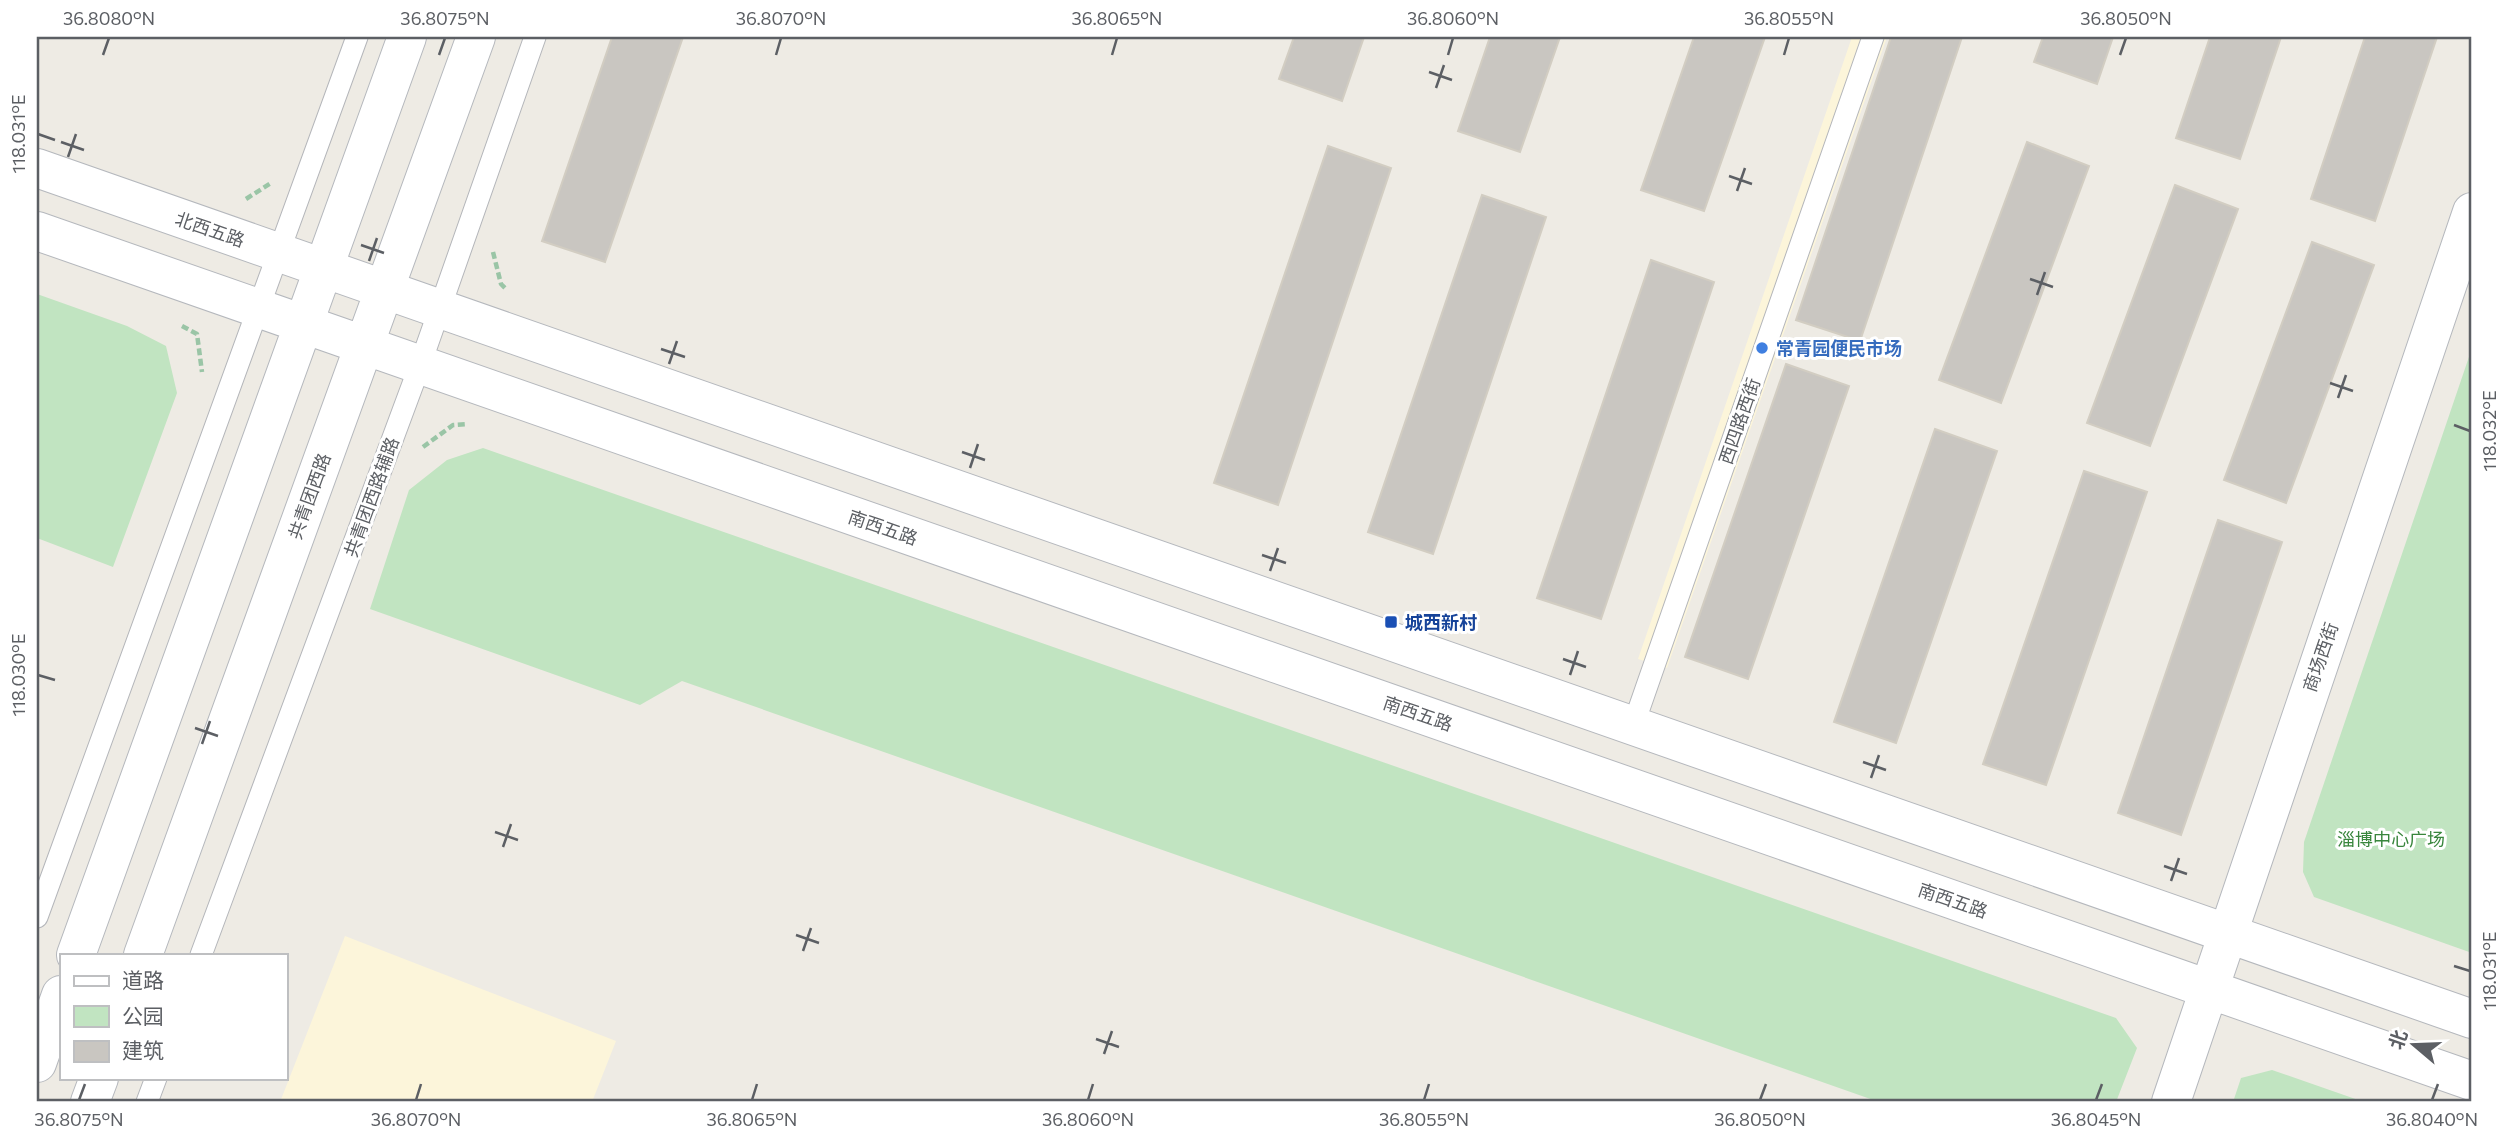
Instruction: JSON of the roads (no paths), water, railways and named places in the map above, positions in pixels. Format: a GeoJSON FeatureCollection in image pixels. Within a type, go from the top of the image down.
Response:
{"type":"FeatureCollection","features":[{"type":"Feature","properties":{"kind":"street"},"geometry":{"type":"LineString","coordinates":[[76,954],[407,37]]}},
{"type":"Feature","properties":{"kind":"street","name":"共青团西路"},"geometry":{"type":"LineString","coordinates":[[143,954],[476,37]]}},
{"type":"Feature","properties":{"kind":"street","name":"北西五路"},"geometry":{"type":"LineString","coordinates":[[37,169],[384,290]]}},
{"type":"Feature","properties":{"kind":"street","name":"商场西街"},"geometry":{"type":"LineString","coordinates":[[2171,1102],[2472,212]]}},
{"type":"Feature","properties":{"kind":"street"},"geometry":{"type":"LineString","coordinates":[[37,231],[364,345]]}},
{"type":"Feature","properties":{"kind":"street"},"geometry":{"type":"LineString","coordinates":[[384,290],[2472,1019]]}},
{"type":"Feature","properties":{"kind":"street","name":"南西五路"},"geometry":{"type":"LineString","coordinates":[[364,345],[2472,1081]]}},
{"type":"Feature","properties":{"kind":"street"},"geometry":{"type":"LineString","coordinates":[[37,1063],[60,998]]}},
{"type":"Feature","properties":{"kind":"street"},"geometry":{"type":"LineString","coordinates":[[90,1102],[98,1080]]}},
{"type":"Feature","properties":{"kind":"lane"},"geometry":{"type":"LineString","coordinates":[[37,917],[357,37]]}},
{"type":"Feature","properties":{"kind":"lane","name":"共青团西路辅路"},"geometry":{"type":"LineString","coordinates":[[201,954],[420,365],[535,37]]}},
{"type":"Feature","properties":{"kind":"lane","name":"西四路西街"},"geometry":{"type":"LineString","coordinates":[[1633,726],[1872,37]]}},
{"type":"Feature","properties":{"kind":"lane"},"geometry":{"type":"LineString","coordinates":[[147,1102],[155,1080]]}},
{"type":"Feature","properties":{"kind":"place","name":"常青园便民市场"},"geometry":{"type":"Point","coordinates":[1762,348]}},
{"type":"Feature","properties":{"kind":"place","name":"城西新村"},"geometry":{"type":"Point","coordinates":[1391,622]}},
{"type":"Feature","properties":{"kind":"park label","name":"淄博中心广场"},"geometry":{"type":"Point","coordinates":[2391,839]}}]}
